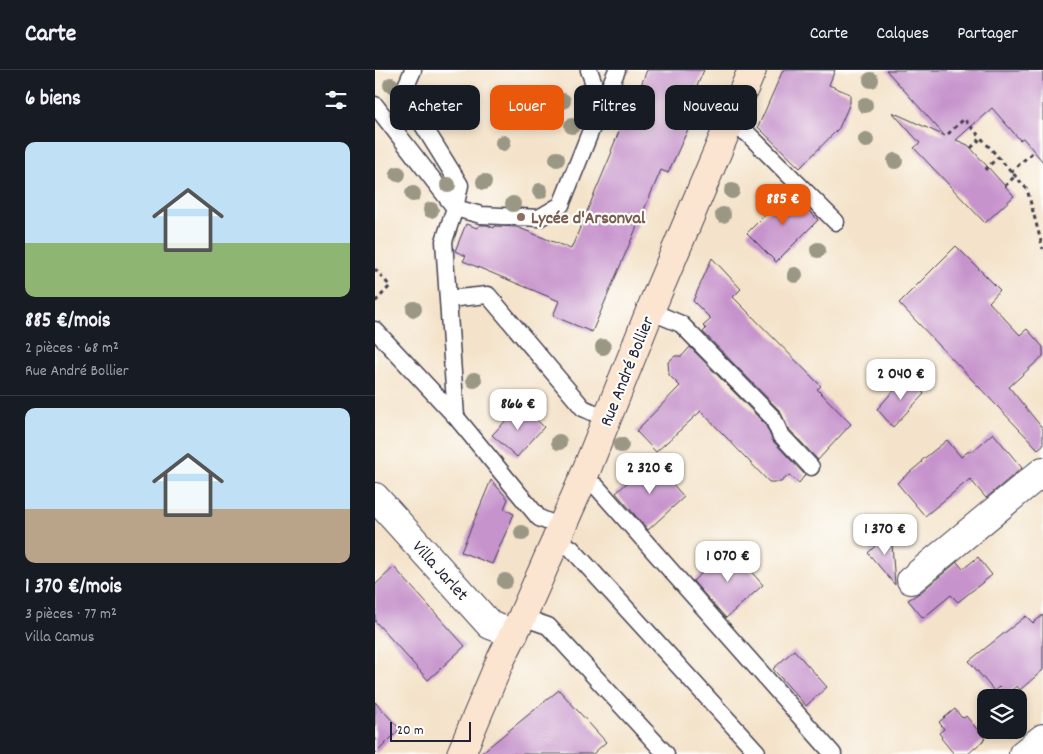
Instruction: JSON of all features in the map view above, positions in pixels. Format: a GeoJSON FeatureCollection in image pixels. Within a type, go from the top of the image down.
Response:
{"type":"FeatureCollection","features":[{"type":"Feature","properties":{"kind":"street","name":"Rue André Bollier"},"geometry":{"type":"LineString","coordinates":[[746,85],[753,70]]}},
{"type":"Feature","properties":{"kind":"street","name":"Rue André Bollier"},"geometry":{"type":"LineString","coordinates":[[461,754],[501,659],[518,626],[582,481],[650,311],[727,130]]}},
{"type":"Feature","properties":{"kind":"street"},"geometry":{"type":"LineString","coordinates":[[911,580],[1043,471]]}},
{"type":"Feature","properties":{"kind":"street","name":"Villa Jarlet"},"geometry":{"type":"LineString","coordinates":[[375,497],[490,625],[518,626]]}},
{"type":"Feature","properties":{"kind":"street"},"geometry":{"type":"LineString","coordinates":[[1023,754],[1043,738]]}},
{"type":"Feature","properties":{"kind":"lane"},"geometry":{"type":"LineString","coordinates":[[413,70],[403,93],[460,185],[455,208],[444,241],[456,417]]}},
{"type":"Feature","properties":{"kind":"lane"},"geometry":{"type":"LineString","coordinates":[[589,70],[593,85]]}},
{"type":"Feature","properties":{"kind":"lane"},"geometry":{"type":"LineString","coordinates":[[610,85],[617,70]]}},
{"type":"Feature","properties":{"kind":"lane"},"geometry":{"type":"LineString","coordinates":[[375,105],[455,208],[481,215],[539,218],[561,205],[591,130]]}},
{"type":"Feature","properties":{"kind":"lane"},"geometry":{"type":"LineString","coordinates":[[739,130],[747,134],[836,222]]}},
{"type":"Feature","properties":{"kind":"lane"},"geometry":{"type":"LineString","coordinates":[[448,299],[488,295],[583,408],[607,419]]}},
{"type":"Feature","properties":{"kind":"lane"},"geometry":{"type":"LineString","coordinates":[[650,311],[681,324],[773,418],[780,434],[811,467]]}},
{"type":"Feature","properties":{"kind":"lane"},"geometry":{"type":"LineString","coordinates":[[375,330],[456,417],[539,518],[571,548],[757,752],[755,754]]}},
{"type":"Feature","properties":{"kind":"lane"},"geometry":{"type":"LineString","coordinates":[[582,481],[596,486],[833,754]]}},
{"type":"Feature","properties":{"kind":"lane"},"geometry":{"type":"LineString","coordinates":[[518,626],[548,626],[666,754]]}},
{"type":"Feature","properties":{"kind":"path"},"geometry":{"type":"LineString","coordinates":[[948,134],[963,119],[1029,191],[1043,249]]}},
{"type":"Feature","properties":{"kind":"path"},"geometry":{"type":"LineString","coordinates":[[971,148],[981,138]]}},
{"type":"Feature","properties":{"kind":"path"},"geometry":{"type":"LineString","coordinates":[[1011,172],[1034,151]]}},
{"type":"Feature","properties":{"kind":"path"},"geometry":{"type":"LineString","coordinates":[[985,170],[998,158]]}},
{"type":"Feature","properties":{"kind":"path"},"geometry":{"type":"LineString","coordinates":[[1005,186],[1015,176]]}},
{"type":"Feature","properties":{"kind":"path"},"geometry":{"type":"LineString","coordinates":[[375,269],[390,286],[375,302]]}},
{"type":"Feature","properties":{"kind":"building"},"geometry":{"type":"Polygon","coordinates":[[[647,70],[704,70],[697,85],[665,85],[665,130],[688,130],[668,173],[661,170],[592,332],[553,316],[559,301],[463,261],[466,256],[455,251],[466,224],[477,228],[479,225],[487,225],[494,228],[495,226],[517,227],[571,249],[620,130],[655,130],[655,85],[641,85],[647,70]]]}},
{"type":"Feature","properties":{"kind":"building"},"geometry":{"type":"Polygon","coordinates":[[[783,70],[835,70],[829,85],[850,94],[850,103],[839,128],[800,168],[758,127],[783,70]]]}},
{"type":"Feature","properties":{"kind":"building"},"geometry":{"type":"Polygon","coordinates":[[[886,70],[1043,70],[1043,162],[1023,138],[1020,140],[992,108],[956,140],[968,145],[1014,196],[985,223],[914,148],[920,143],[892,112],[945,136],[886,70]]]}},
{"type":"Feature","properties":{"kind":"building"},"geometry":{"type":"Polygon","coordinates":[[[789,191],[818,220],[776,262],[747,233],[789,191]]]}},
{"type":"Feature","properties":{"kind":"building"},"geometry":{"type":"Polygon","coordinates":[[[956,246],[1000,290],[989,302],[1020,335],[1027,329],[1043,347],[1043,356],[1009,387],[1043,429],[1043,445],[1038,449],[899,303],[956,246]]]}},
{"type":"Feature","properties":{"kind":"building"},"geometry":{"type":"Polygon","coordinates":[[[712,258],[741,289],[733,297],[821,386],[817,389],[851,424],[818,460],[788,428],[780,411],[703,332],[706,329],[703,326],[711,319],[693,301],[712,258]]]}},
{"type":"Feature","properties":{"kind":"building"},"geometry":{"type":"Polygon","coordinates":[[[690,347],[765,424],[773,441],[805,475],[799,483],[789,475],[781,482],[769,482],[701,411],[656,452],[636,431],[680,386],[669,375],[668,362],[675,356],[682,356],[690,347]]]}},
{"type":"Feature","properties":{"kind":"building"},"geometry":{"type":"Polygon","coordinates":[[[908,375],[924,394],[893,427],[877,409],[908,375]]]}},
{"type":"Feature","properties":{"kind":"building"},"geometry":{"type":"Polygon","coordinates":[[[521,405],[544,427],[517,457],[492,435],[521,405]]]}},
{"type":"Feature","properties":{"kind":"building"},"geometry":{"type":"Polygon","coordinates":[[[993,433],[1022,468],[986,498],[970,479],[925,516],[897,483],[947,440],[961,457],[970,450],[972,452],[993,433]]]}},
{"type":"Feature","properties":{"kind":"building"},"geometry":{"type":"Polygon","coordinates":[[[652,460],[684,497],[648,530],[616,493],[652,460]]]}},
{"type":"Feature","properties":{"kind":"building"},"geometry":{"type":"Polygon","coordinates":[[[491,480],[508,499],[504,509],[514,514],[492,564],[461,552],[491,480]]]}},
{"type":"Feature","properties":{"kind":"building"},"geometry":{"type":"Polygon","coordinates":[[[891,530],[895,585],[868,553],[891,530]]]}},
{"type":"Feature","properties":{"kind":"building"},"geometry":{"type":"Polygon","coordinates":[[[730,548],[763,585],[726,618],[693,581],[730,548]]]}},
{"type":"Feature","properties":{"kind":"building"},"geometry":{"type":"Polygon","coordinates":[[[978,557],[992,575],[958,602],[951,595],[923,618],[908,600],[921,592],[957,562],[963,569],[978,557]]]}},
{"type":"Feature","properties":{"kind":"building"},"geometry":{"type":"Polygon","coordinates":[[[394,567],[465,646],[428,680],[375,621],[375,585],[394,567]]]}},
{"type":"Feature","properties":{"kind":"building"},"geometry":{"type":"Polygon","coordinates":[[[1043,615],[1043,670],[1021,689],[1017,686],[1013,689],[1001,689],[999,687],[992,689],[969,661],[1026,616],[1033,623],[1043,615]]]}},
{"type":"Feature","properties":{"kind":"building"},"geometry":{"type":"Polygon","coordinates":[[[794,650],[827,687],[806,706],[773,669],[794,650]]]}},
{"type":"Feature","properties":{"kind":"building"},"geometry":{"type":"Polygon","coordinates":[[[559,690],[606,742],[593,754],[480,754],[559,690]]]}},
{"type":"Feature","properties":{"kind":"building"},"geometry":{"type":"Polygon","coordinates":[[[375,702],[400,729],[375,754],[375,702]]]}},
{"type":"Feature","properties":{"kind":"building"},"geometry":{"type":"Polygon","coordinates":[[[955,709],[961,717],[964,718],[966,716],[977,729],[977,739],[985,739],[968,754],[954,754],[941,738],[939,733],[944,729],[939,722],[955,709]]]}},
{"type":"Feature","properties":{"kind":"place","name":"Lycée d'Arsonval"},"geometry":{"type":"Point","coordinates":[521,217]}}]}
